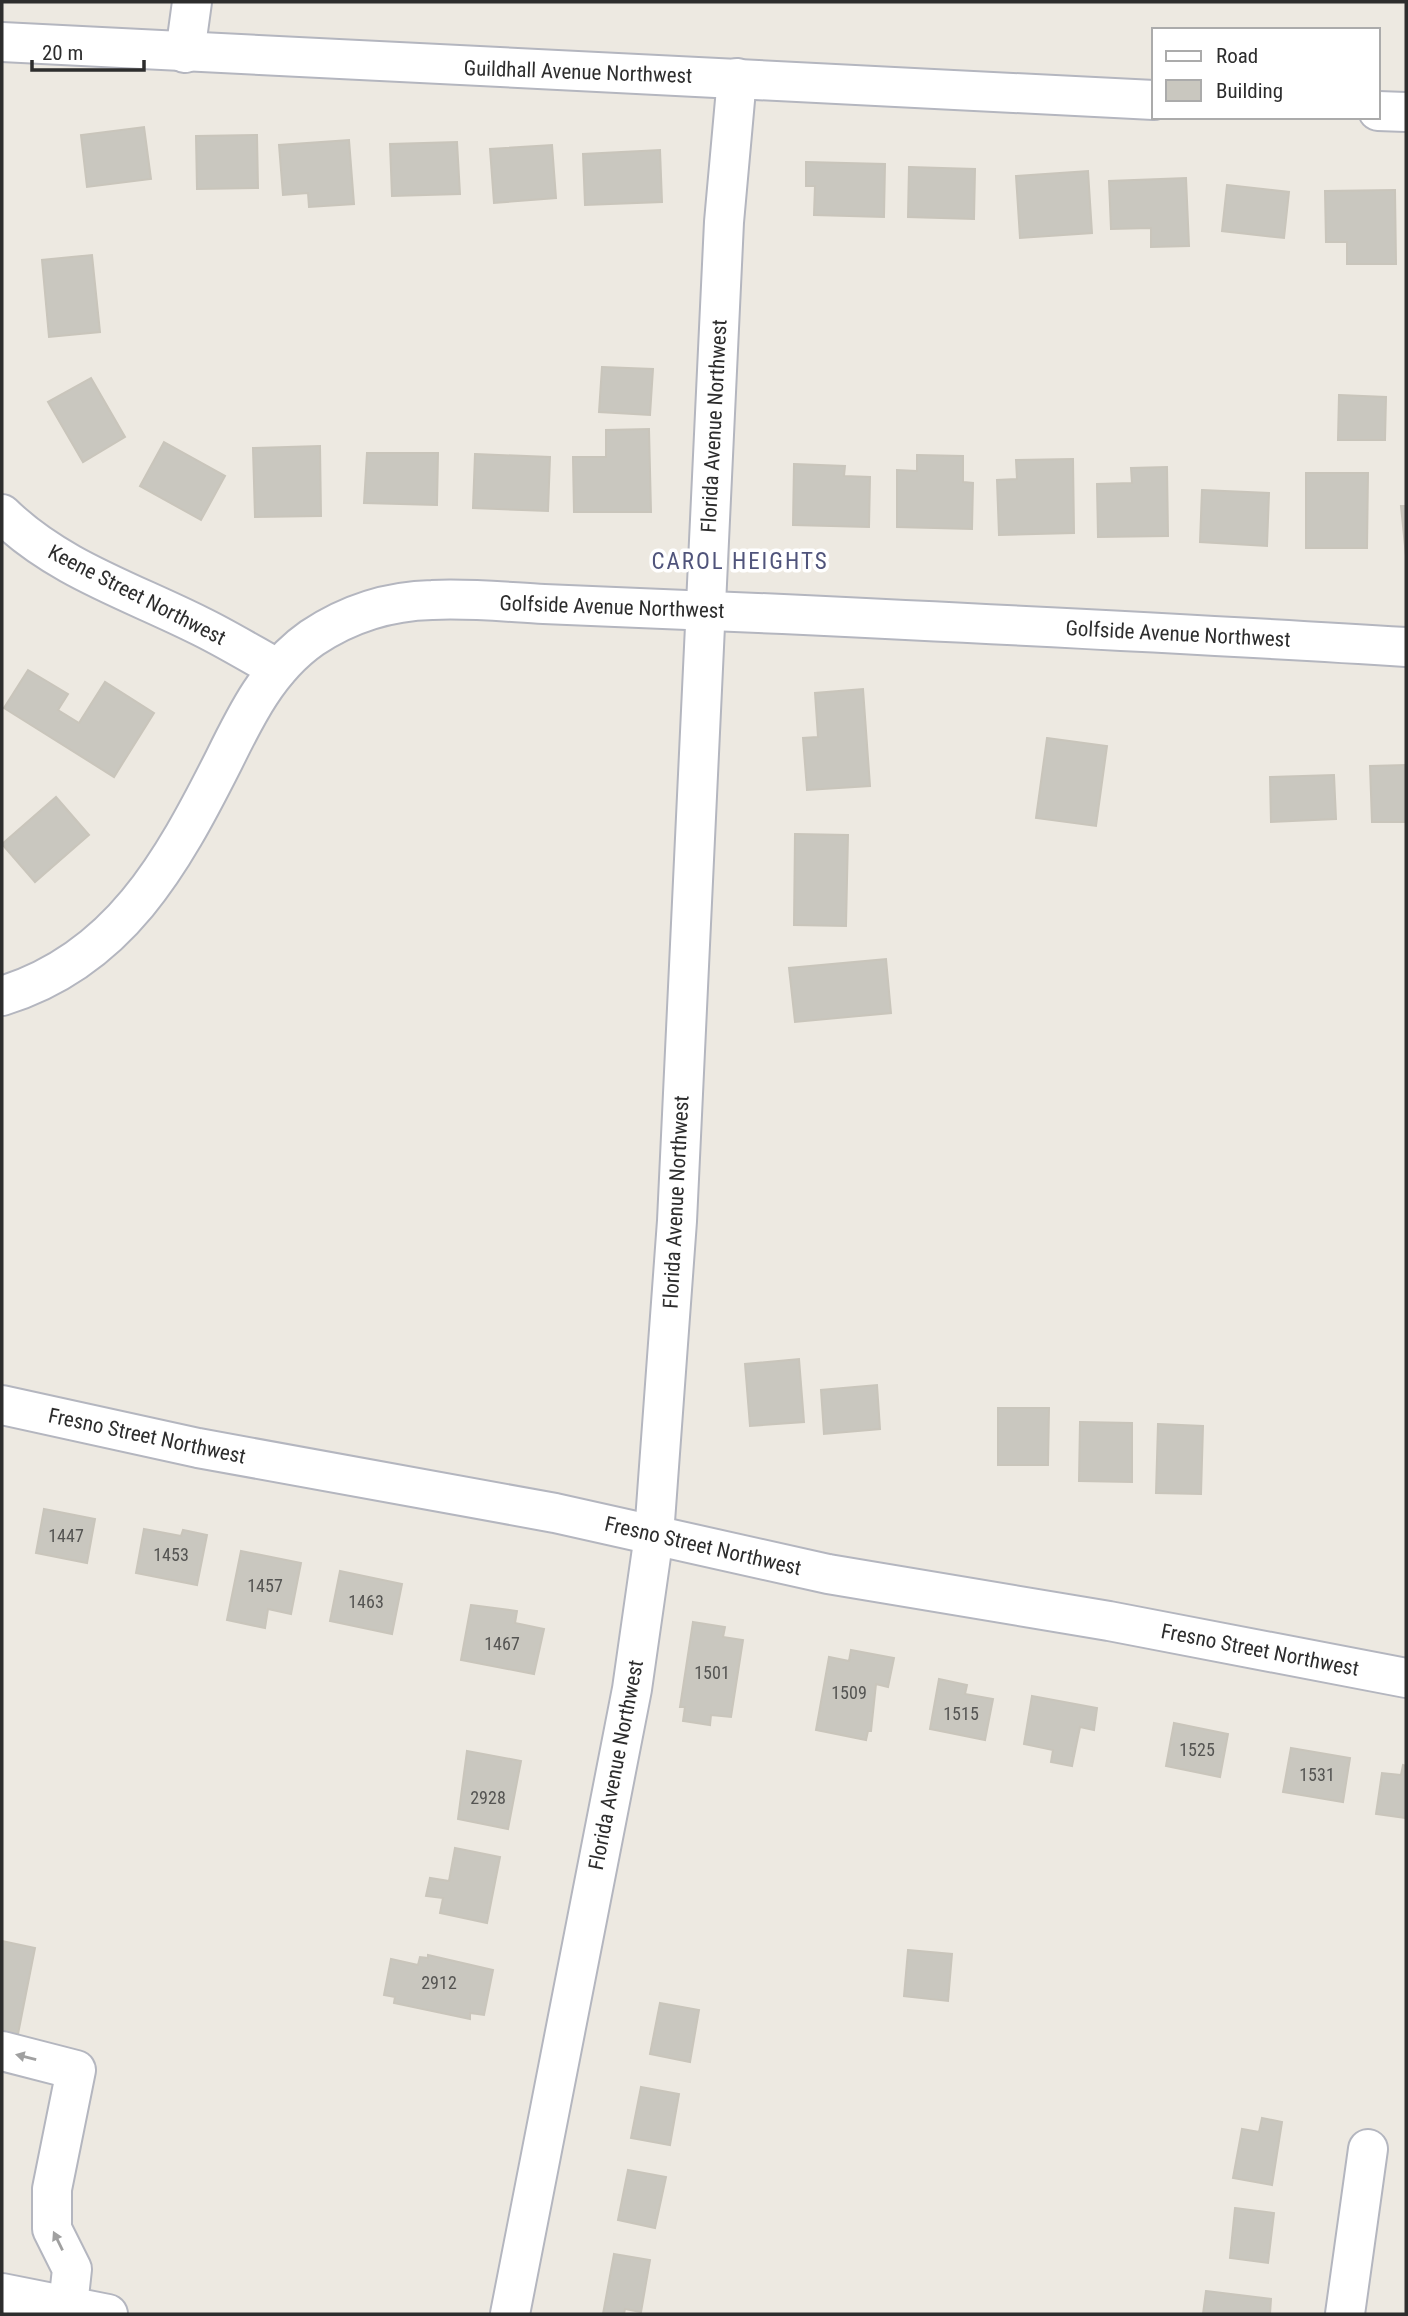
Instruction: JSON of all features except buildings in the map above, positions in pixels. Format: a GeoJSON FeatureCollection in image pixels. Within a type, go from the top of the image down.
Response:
{"type":"FeatureCollection","features":[{"type":"Feature","properties":{"kind":"street"},"geometry":{"type":"LineString","coordinates":[[186,53],[192,2]]}},
{"type":"Feature","properties":{"kind":"street","name":"Guildhall Avenue Northwest"},"geometry":{"type":"LineString","coordinates":[[2,42],[1152,100]]}},
{"type":"Feature","properties":{"kind":"street","name":"Florida Avenue Northwest"},"geometry":{"type":"LineString","coordinates":[[510,2314],[632,1689],[654,1535],[677,1221],[724,222],[737,78]]}},
{"type":"Feature","properties":{"kind":"street"},"geometry":{"type":"LineString","coordinates":[[1380,111],[1406,112]]}},
{"type":"Feature","properties":{"kind":"street","name":"Keene Street Northwest"},"geometry":{"type":"LineString","coordinates":[[2,514],[22,534],[66,564],[198,625],[278,669]]}},
{"type":"Feature","properties":{"kind":"street","name":"Golfside Avenue Northwest"},"geometry":{"type":"LineString","coordinates":[[2,996],[23,990],[69,966],[111,935],[146,896],[194,819],[250,706],[278,669],[309,640],[346,618],[383,606],[431,600],[705,610],[1406,647]]}},
{"type":"Feature","properties":{"kind":"street","name":"Fresno Street Northwest"},"geometry":{"type":"LineString","coordinates":[[2,1405],[198,1448],[541,1510],[828,1574],[1109,1621],[1406,1678]]}},
{"type":"Feature","properties":{"kind":"street"},"geometry":{"type":"LineString","coordinates":[[2,2052],[76,2070],[52,2189],[52,2229],[72,2269],[68,2306]]}},
{"type":"Feature","properties":{"kind":"street"},"geometry":{"type":"LineString","coordinates":[[1345,2314],[1368,2148]]}},
{"type":"Feature","properties":{"kind":"street"},"geometry":{"type":"LineString","coordinates":[[2,2293],[107,2314]]}},
{"type":"Feature","properties":{"kind":"district","name":"CAROL HEIGHTS"},"geometry":{"type":"Point","coordinates":[740,561]}}]}
